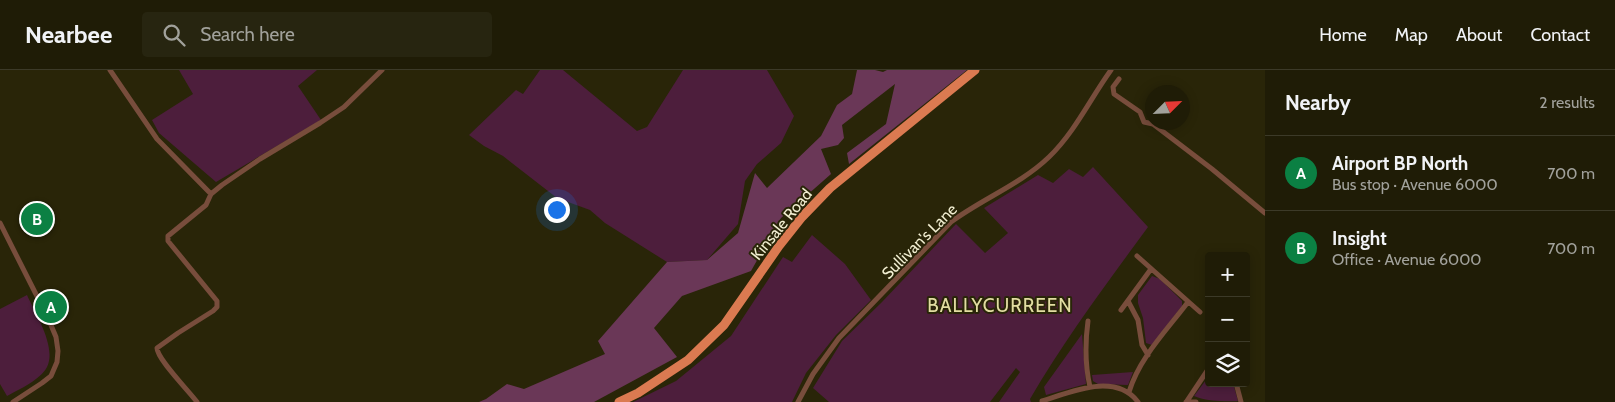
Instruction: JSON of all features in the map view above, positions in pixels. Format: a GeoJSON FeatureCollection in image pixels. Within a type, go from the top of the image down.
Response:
{"type":"FeatureCollection","features":[{"type":"Feature","properties":{"kind":"highway","name":"Kinsale Road"},"geometry":{"type":"LineString","coordinates":[[619,402],[664,377],[688,360],[724,325],[779,246],[802,217],[830,188],[975,70]]}},
{"type":"Feature","properties":{"kind":"street"},"geometry":{"type":"LineString","coordinates":[[110,70],[157,139],[211,194]]}},
{"type":"Feature","properties":{"kind":"street"},"geometry":{"type":"LineString","coordinates":[[197,402],[183,383],[166,366],[157,353],[157,348],[214,311],[218,307],[217,301],[168,241],[168,236],[206,205],[211,194],[260,159],[344,107],[382,70]]}},
{"type":"Feature","properties":{"kind":"street","name":"Sullivan's Lane"},"geometry":{"type":"LineString","coordinates":[[798,402],[813,374],[839,338],[892,285],[920,252],[951,222],[1015,182],[1048,158],[1063,142],[1111,70]]}},
{"type":"Feature","properties":{"kind":"street"},"geometry":{"type":"LineString","coordinates":[[1119,79],[1113,87],[1114,94],[1140,112],[1144,122],[1153,124],[1265,213]]}},
{"type":"Feature","properties":{"kind":"street"},"geometry":{"type":"LineString","coordinates":[[0,223],[48,318],[56,338],[58,351],[57,362],[51,376],[13,402]]}},
{"type":"Feature","properties":{"kind":"street"},"geometry":{"type":"LineString","coordinates":[[1137,256],[1200,312]]}},
{"type":"Feature","properties":{"kind":"street"},"geometry":{"type":"LineString","coordinates":[[1121,310],[1151,269]]}},
{"type":"Feature","properties":{"kind":"street"},"geometry":{"type":"LineString","coordinates":[[1128,301],[1138,320],[1142,344],[1148,355]]}},
{"type":"Feature","properties":{"kind":"street"},"geometry":{"type":"LineString","coordinates":[[217,304],[224,302]]}},
{"type":"Feature","properties":{"kind":"street"},"geometry":{"type":"LineString","coordinates":[[1129,392],[1132,381],[1148,355],[1188,302]]}},
{"type":"Feature","properties":{"kind":"street"},"geometry":{"type":"LineString","coordinates":[[1088,321],[1086,341],[1087,375],[1090,386]]}},
{"type":"Feature","properties":{"kind":"street"},"geometry":{"type":"LineString","coordinates":[[1186,402],[1205,374]]}},
{"type":"Feature","properties":{"kind":"street"},"geometry":{"type":"LineString","coordinates":[[1042,401],[1090,386],[1129,392],[1138,402]]}},
{"type":"Feature","properties":{"kind":"street"},"geometry":{"type":"LineString","coordinates":[[1237,387],[1241,402]]}},
{"type":"Feature","properties":{"kind":"street"},"geometry":{"type":"LineString","coordinates":[[1186,402],[1196,402]]}},
{"type":"Feature","properties":{"kind":"shaded area"},"geometry":{"type":"Polygon","coordinates":[[[179,70],[317,70],[298,86],[321,120],[216,182],[159,133],[152,120],[193,94],[179,70]]]}},
{"type":"Feature","properties":{"kind":"shaded area"},"geometry":{"type":"Polygon","coordinates":[[[540,70],[563,70],[637,131],[647,127],[683,70],[767,70],[794,116],[781,143],[757,164],[745,181],[738,224],[707,260],[667,262],[605,223],[590,210],[557,198],[503,156],[469,135],[516,90],[523,94],[540,70]]]}},
{"type":"Feature","properties":{"kind":"shaded area"},"geometry":{"type":"Polygon","coordinates":[[[857,70],[883,72],[887,70],[967,70],[849,164],[847,153],[886,124],[895,84],[842,125],[844,138],[838,145],[821,149],[831,174],[781,218],[751,271],[682,296],[654,328],[677,357],[594,402],[479,402],[507,384],[524,389],[605,354],[598,341],[667,262],[707,260],[738,233],[755,173],[767,188],[821,136],[837,105],[852,94],[857,70]]]}},
{"type":"Feature","properties":{"kind":"shaded area"},"geometry":{"type":"Polygon","coordinates":[[[1093,167],[1148,227],[1072,333],[1043,377],[1030,399],[1031,402],[999,402],[1020,372],[1016,368],[990,402],[829,402],[813,388],[842,341],[956,224],[985,253],[1008,233],[984,208],[1038,175],[1053,183],[1069,169],[1083,177],[1093,167]]]}},
{"type":"Feature","properties":{"kind":"shaded area"},"geometry":{"type":"Polygon","coordinates":[[[812,235],[845,264],[871,300],[836,335],[806,373],[792,402],[633,402],[676,381],[731,336],[783,257],[792,262],[812,235]]]}},
{"type":"Feature","properties":{"kind":"shaded area"},"geometry":{"type":"Polygon","coordinates":[[[1152,276],[1160,279],[1182,301],[1182,306],[1152,345],[1146,343],[1138,295],[1152,276]]]}},
{"type":"Feature","properties":{"kind":"shaded area"},"geometry":{"type":"Polygon","coordinates":[[[27,295],[44,330],[49,350],[49,359],[47,367],[40,376],[7,396],[0,384],[0,309],[27,295]]]}},
{"type":"Feature","properties":{"kind":"shaded area"},"geometry":{"type":"Polygon","coordinates":[[[1082,334],[1086,384],[1046,395],[1044,387],[1082,334]]]}},
{"type":"Feature","properties":{"kind":"shaded area"},"geometry":{"type":"Polygon","coordinates":[[[1133,372],[1128,385],[1098,384],[1093,381],[1092,375],[1133,372]]]}},
{"type":"Feature","properties":{"kind":"shaded area"},"geometry":{"type":"Polygon","coordinates":[[[1205,381],[1205,387],[1234,387],[1238,401],[1210,400],[1194,396],[1205,381]]]}},
{"type":"Feature","properties":{"kind":"place","name":"Insight"},"geometry":{"type":"Point","coordinates":[37,219]}},
{"type":"Feature","properties":{"kind":"place","name":"Airport BP North"},"geometry":{"type":"Point","coordinates":[51,307]}},
{"type":"Feature","properties":{"kind":"district","name":"BALLYCURREEN"},"geometry":{"type":"Point","coordinates":[1000,305]}}]}
